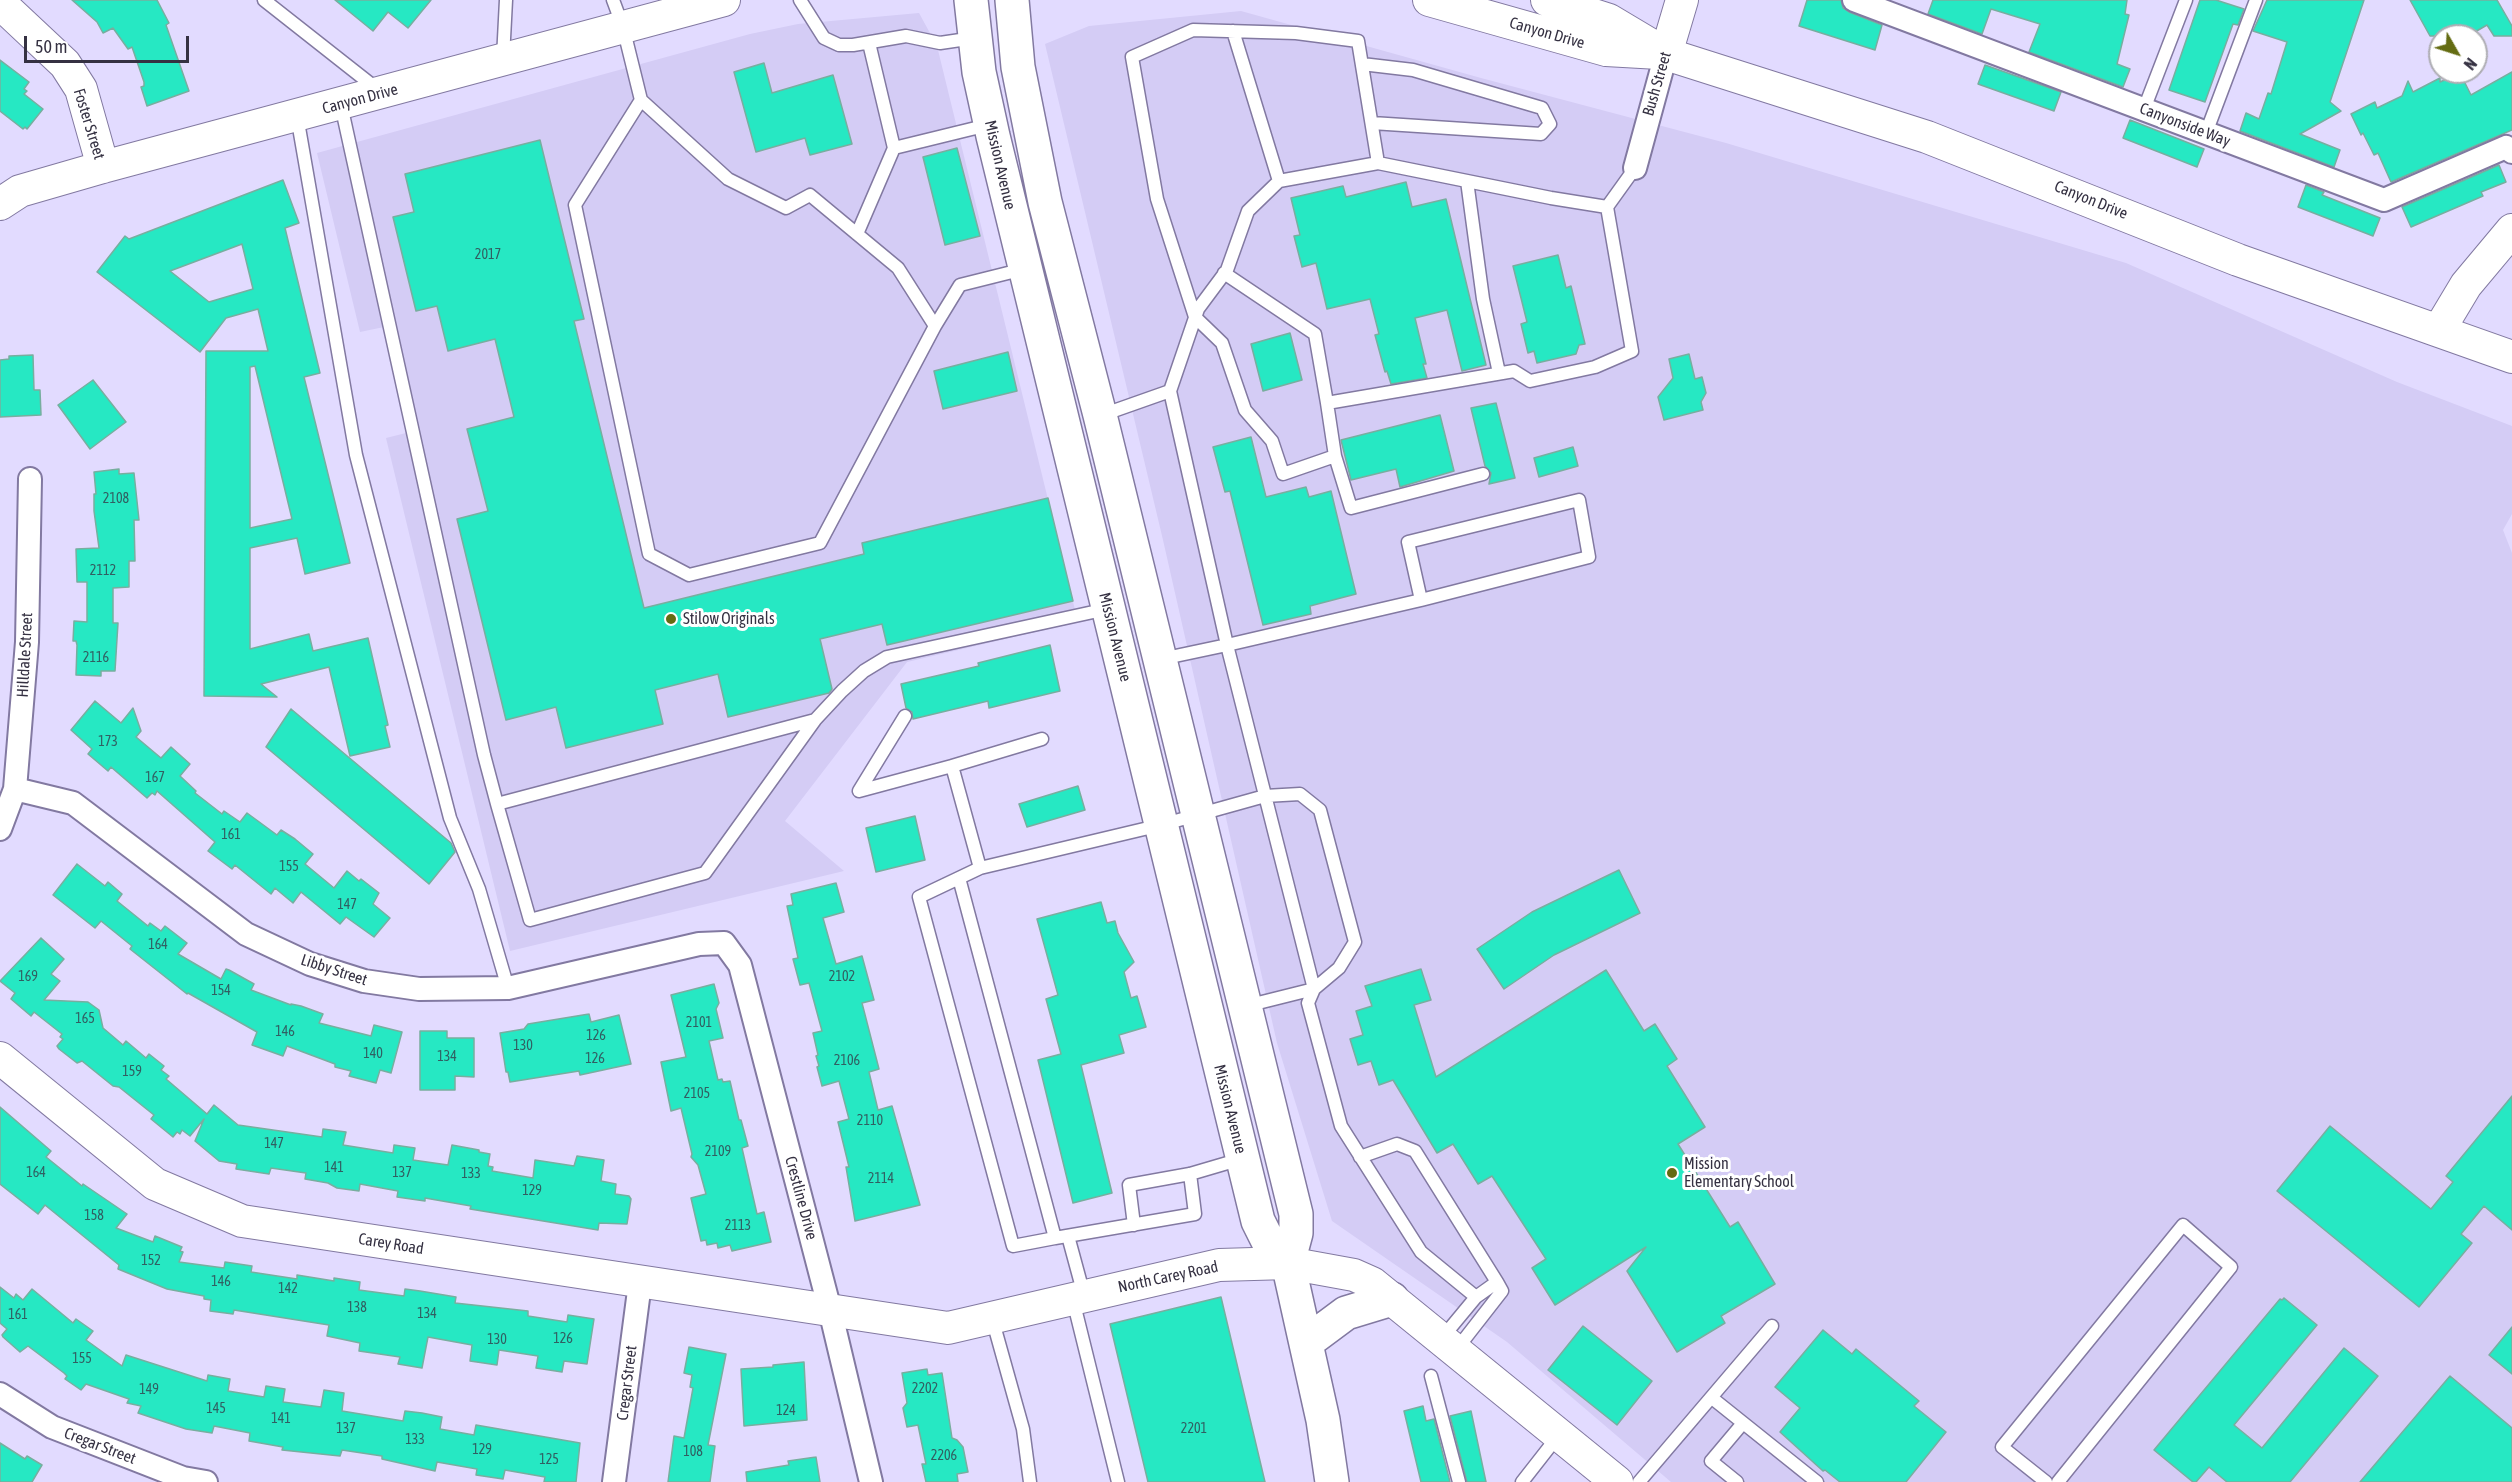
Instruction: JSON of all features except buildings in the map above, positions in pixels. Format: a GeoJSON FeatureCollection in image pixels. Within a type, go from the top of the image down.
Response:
{"type":"FeatureCollection","features":[{"type":"Feature","properties":{"kind":"main road","name":"Mission Avenue"},"geometry":{"type":"LineString","coordinates":[[971,0],[974,38],[990,124],[1242,1158],[1259,1225],[1268,1241],[1288,1263]]}},
{"type":"Feature","properties":{"kind":"main road","name":"Mission Avenue"},"geometry":{"type":"LineString","coordinates":[[1012,0],[1018,67],[1029,129],[1296,1214],[1296,1233],[1288,1263],[1323,1420],[1332,1482]]}},
{"type":"Feature","properties":{"kind":"main road"},"geometry":{"type":"LineString","coordinates":[[1306,1342],[1346,1312],[1392,1299]]}},
{"type":"Feature","properties":{"kind":"street","name":"Canyon Drive"},"geometry":{"type":"LineString","coordinates":[[0,204],[20,191],[503,59],[636,14],[724,0]]}},
{"type":"Feature","properties":{"kind":"street","name":"Canyon Drive"},"geometry":{"type":"LineString","coordinates":[[1429,0],[1606,50],[1666,54]]}},
{"type":"Feature","properties":{"kind":"street","name":"Canyon Drive"},"geometry":{"type":"LineString","coordinates":[[1547,0],[1609,20],[1666,54],[1927,137],[2238,260],[2499,352]]}},
{"type":"Feature","properties":{"kind":"street","name":"Bush Street"},"geometry":{"type":"LineString","coordinates":[[1635,168],[1682,0]]}},
{"type":"Feature","properties":{"kind":"street","name":"Canyonside Way"},"geometry":{"type":"LineString","coordinates":[[1854,0],[2384,200],[2506,147],[2512,152]]}},
{"type":"Feature","properties":{"kind":"street","name":"Foster Street"},"geometry":{"type":"LineString","coordinates":[[0,3],[65,64],[76,81],[81,89],[103,167]]}},
{"type":"Feature","properties":{"kind":"street"},"geometry":{"type":"LineString","coordinates":[[2439,330],[2466,285],[2512,230]]}},
{"type":"Feature","properties":{"kind":"street","name":"Hilldale Street"},"geometry":{"type":"LineString","coordinates":[[0,829],[15,789],[27,642],[30,478]]}},
{"type":"Feature","properties":{"kind":"street","name":"Libby Street"},"geometry":{"type":"LineString","coordinates":[[15,789],[74,803],[246,934],[310,964],[364,981],[419,989],[508,988],[699,944]]}},
{"type":"Feature","properties":{"kind":"street","name":"Crestline Drive"},"geometry":{"type":"LineString","coordinates":[[699,944],[724,943],[740,965],[830,1310],[871,1482]]}},
{"type":"Feature","properties":{"kind":"street","name":"Carey Road"},"geometry":{"type":"LineString","coordinates":[[0,1058],[155,1184],[242,1221],[830,1310]]}},
{"type":"Feature","properties":{"kind":"street","name":"North Carey Road"},"geometry":{"type":"LineString","coordinates":[[830,1310],[948,1328],[1219,1265],[1288,1263],[1354,1275],[1372,1283],[1617,1482]]}},
{"type":"Feature","properties":{"kind":"street","name":"Cregar Street"},"geometry":{"type":"LineString","coordinates":[[614,1482],[640,1283]]}},
{"type":"Feature","properties":{"kind":"street","name":"Cregar Street"},"geometry":{"type":"LineString","coordinates":[[0,1394],[52,1427],[183,1478],[206,1482]]}},
{"type":"Feature","properties":{"kind":"lane"},"geometry":{"type":"LineString","coordinates":[[264,0],[383,93]]}},
{"type":"Feature","properties":{"kind":"lane"},"geometry":{"type":"LineString","coordinates":[[503,59],[506,0]]}},
{"type":"Feature","properties":{"kind":"lane"},"geometry":{"type":"LineString","coordinates":[[800,0],[824,38],[839,45],[869,43],[906,36],[940,43],[974,38]]}},
{"type":"Feature","properties":{"kind":"lane"},"geometry":{"type":"LineString","coordinates":[[2144,108],[2186,0]]}},
{"type":"Feature","properties":{"kind":"lane"},"geometry":{"type":"LineString","coordinates":[[2206,133],[2256,0]]}},
{"type":"Feature","properties":{"kind":"lane"},"geometry":{"type":"LineString","coordinates":[[636,14],[641,100],[575,205],[649,554],[689,575],[820,543],[935,326],[960,285],[1026,268]]}},
{"type":"Feature","properties":{"kind":"lane"},"geometry":{"type":"LineString","coordinates":[[1335,456],[1283,474],[1272,441],[1245,410],[1222,343],[1195,317],[1157,199],[1132,57],[1193,30],[1296,33],[1358,41],[1378,163]]}},
{"type":"Feature","properties":{"kind":"lane"},"geometry":{"type":"LineString","coordinates":[[1233,31],[1279,181]]}},
{"type":"Feature","properties":{"kind":"lane"},"geometry":{"type":"LineString","coordinates":[[857,234],[894,148],[869,43]]}},
{"type":"Feature","properties":{"kind":"lane"},"geometry":{"type":"LineString","coordinates":[[1362,64],[1413,70],[1542,108],[1550,124],[1541,134],[1371,123]]}},
{"type":"Feature","properties":{"kind":"lane"},"geometry":{"type":"LineString","coordinates":[[641,100],[728,179],[786,208],[810,195],[898,268],[935,326]]}},
{"type":"Feature","properties":{"kind":"lane"},"geometry":{"type":"LineString","coordinates":[[341,105],[482,744],[530,920],[705,873],[815,720],[864,671],[887,657],[1108,609]]}},
{"type":"Feature","properties":{"kind":"lane"},"geometry":{"type":"LineString","coordinates":[[297,116],[356,455],[450,818],[479,889],[508,988]]}},
{"type":"Feature","properties":{"kind":"lane"},"geometry":{"type":"LineString","coordinates":[[894,148],[990,124]]}},
{"type":"Feature","properties":{"kind":"lane"},"geometry":{"type":"LineString","coordinates":[[1476,1297],[1421,1252],[1341,1126],[1308,1003],[1314,989],[1227,645],[1170,391],[1198,309],[1224,273],[1248,211],[1279,181],[1378,163],[1607,207]]}},
{"type":"Feature","properties":{"kind":"lane"},"geometry":{"type":"LineString","coordinates":[[1327,403],[1514,371],[1530,381],[1595,367],[1632,351],[1607,207],[1635,168]]}},
{"type":"Feature","properties":{"kind":"lane"},"geometry":{"type":"LineString","coordinates":[[1467,181],[1483,299],[1499,374]]}},
{"type":"Feature","properties":{"kind":"lane"},"geometry":{"type":"LineString","coordinates":[[1224,273],[1315,334],[1335,456],[1351,508],[1483,474]]}},
{"type":"Feature","properties":{"kind":"lane"},"geometry":{"type":"LineString","coordinates":[[1100,415],[1170,391]]}},
{"type":"Feature","properties":{"kind":"lane"},"geometry":{"type":"LineString","coordinates":[[1160,659],[1421,600],[1589,557],[1579,500],[1408,542],[1421,600]]}},
{"type":"Feature","properties":{"kind":"lane"},"geometry":{"type":"LineString","coordinates":[[905,716],[859,791],[1042,740]]}},
{"type":"Feature","properties":{"kind":"lane"},"geometry":{"type":"LineString","coordinates":[[497,804],[815,720]]}},
{"type":"Feature","properties":{"kind":"lane"},"geometry":{"type":"LineString","coordinates":[[951,766],[980,868]]}},
{"type":"Feature","properties":{"kind":"lane"},"geometry":{"type":"LineString","coordinates":[[1191,1174],[1195,1214],[1012,1245],[919,897],[980,868],[1161,825],[1265,796],[1300,794],[1320,810],[1354,942],[1340,968],[1314,989],[1245,1006]]}},
{"type":"Feature","properties":{"kind":"lane"},"geometry":{"type":"LineString","coordinates":[[959,878],[1055,1238]]}},
{"type":"Feature","properties":{"kind":"lane"},"geometry":{"type":"LineString","coordinates":[[1360,1157],[1396,1144],[1415,1151],[1502,1291],[1448,1345]]}},
{"type":"Feature","properties":{"kind":"lane"},"geometry":{"type":"LineString","coordinates":[[1134,1225],[1129,1185],[1191,1174],[1242,1158]]}},
{"type":"Feature","properties":{"kind":"lane"},"geometry":{"type":"LineString","coordinates":[[2046,1482],[2002,1447],[2183,1225],[2231,1267],[2058,1482]]}},
{"type":"Feature","properties":{"kind":"lane"},"geometry":{"type":"LineString","coordinates":[[1068,1236],[1118,1482]]}},
{"type":"Feature","properties":{"kind":"lane"},"geometry":{"type":"LineString","coordinates":[[1448,1345],[1476,1297],[1497,1282]]}},
{"type":"Feature","properties":{"kind":"lane"},"geometry":{"type":"LineString","coordinates":[[992,1318],[1023,1429],[1030,1482]]}},
{"type":"Feature","properties":{"kind":"lane"},"geometry":{"type":"LineString","coordinates":[[1639,1482],[1772,1326]]}},
{"type":"Feature","properties":{"kind":"lane"},"geometry":{"type":"LineString","coordinates":[[1431,1376],[1459,1482]]}},
{"type":"Feature","properties":{"kind":"lane"},"geometry":{"type":"LineString","coordinates":[[1712,1398],[1817,1482]]}},
{"type":"Feature","properties":{"kind":"lane"},"geometry":{"type":"LineString","coordinates":[[1737,1482],[1711,1461],[1743,1423]]}},
{"type":"Feature","properties":{"kind":"lane"},"geometry":{"type":"LineString","coordinates":[[1522,1482],[1559,1435]]}},
{"type":"Feature","properties":{"kind":"shaded area"},"geometry":{"type":"Polygon","coordinates":[[[1241,11],[1726,143],[2126,263],[2397,382],[2512,426],[2512,514],[2503,530],[2512,553],[2512,1482],[1671,1482],[1507,1342],[1332,1221],[1277,1043],[1163,540],[1045,44],[1089,26],[1241,11]]]}},
{"type":"Feature","properties":{"kind":"shaded area"},"geometry":{"type":"Polygon","coordinates":[[[919,13],[937,46],[1078,622],[907,662],[785,821],[844,871],[510,951],[386,438],[410,432],[384,327],[360,332],[317,153],[750,34],[798,24],[919,13]]]}},
{"type":"Feature","properties":{"kind":"place","name":"Stilow Originals"},"geometry":{"type":"Point","coordinates":[671,619]}},
{"type":"Feature","properties":{"kind":"place","name":"Mission Elementary School"},"geometry":{"type":"Point","coordinates":[1672,1173]}}]}
